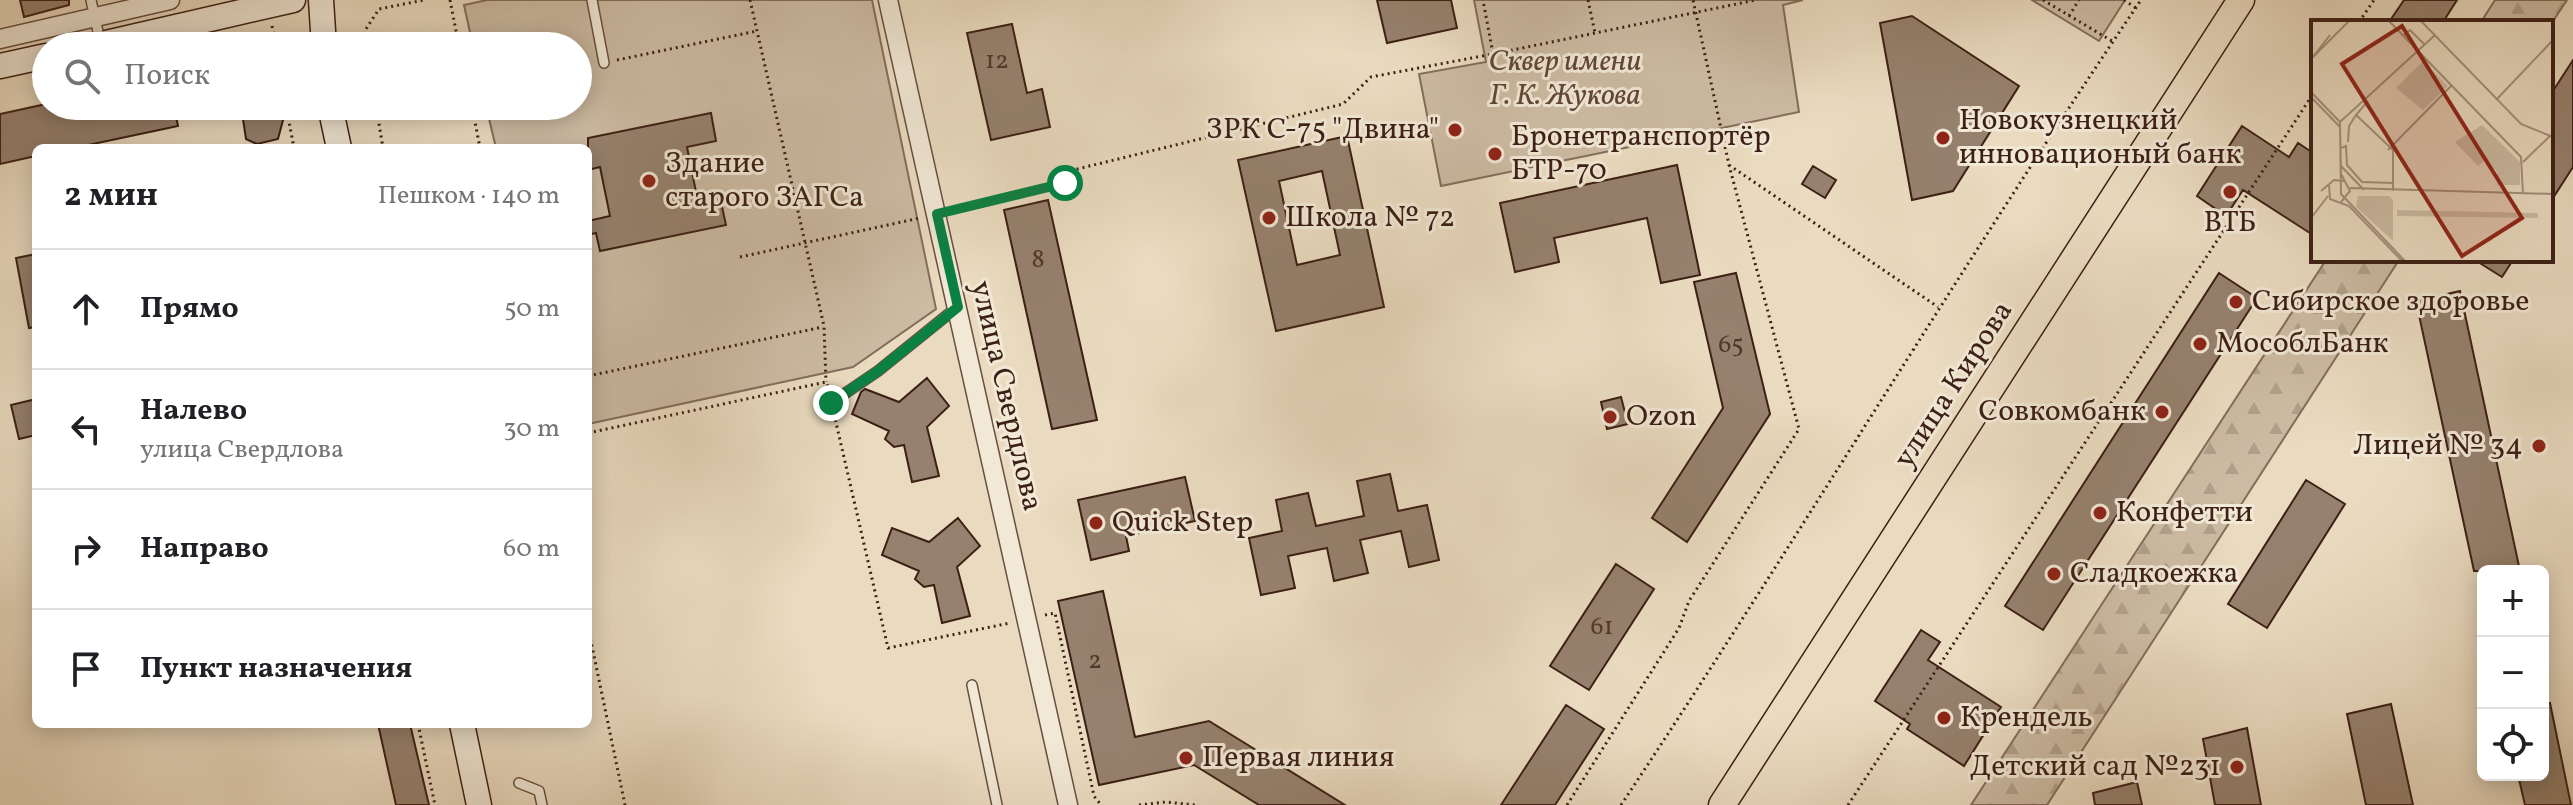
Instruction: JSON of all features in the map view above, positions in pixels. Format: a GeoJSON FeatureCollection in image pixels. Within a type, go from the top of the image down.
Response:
{"type":"FeatureCollection","features":[{"type":"Feature","properties":{"kind":"main road","name":"улица Кирова"},"geometry":{"type":"LineString","coordinates":[[1722,805],[2241,0]]}},
{"type":"Feature","properties":{"kind":"street"},"geometry":{"type":"LineString","coordinates":[[0,39],[93,8],[170,0]]}},
{"type":"Feature","properties":{"kind":"street"},"geometry":{"type":"LineString","coordinates":[[154,32],[293,0]]}},
{"type":"Feature","properties":{"kind":"street"},"geometry":{"type":"LineString","coordinates":[[321,0],[323,32]]}},
{"type":"Feature","properties":{"kind":"street","name":"улица Свердлова"},"geometry":{"type":"LineString","coordinates":[[888,0],[1068,805]]}},
{"type":"Feature","properties":{"kind":"street"},"geometry":{"type":"LineString","coordinates":[[0,66],[32,59]]}},
{"type":"Feature","properties":{"kind":"street"},"geometry":{"type":"LineString","coordinates":[[333,120],[338,144]]}},
{"type":"Feature","properties":{"kind":"street"},"geometry":{"type":"LineString","coordinates":[[463,728],[479,805]]}},
{"type":"Feature","properties":{"kind":"lane"},"geometry":{"type":"LineString","coordinates":[[592,0],[604,63]]}},
{"type":"Feature","properties":{"kind":"lane"},"geometry":{"type":"LineString","coordinates":[[93,8],[96,32]]}},
{"type":"Feature","properties":{"kind":"lane"},"geometry":{"type":"LineString","coordinates":[[831,403],[878,371],[958,307]]}},
{"type":"Feature","properties":{"kind":"lane"},"geometry":{"type":"LineString","coordinates":[[972,685],[997,805]]}},
{"type":"Feature","properties":{"kind":"lane"},"geometry":{"type":"LineString","coordinates":[[519,783],[539,791],[542,805]]}},
{"type":"Feature","properties":{"kind":"path"},"geometry":{"type":"LineString","coordinates":[[364,32],[379,9],[424,0]]}},
{"type":"Feature","properties":{"kind":"path"},"geometry":{"type":"LineString","coordinates":[[450,0],[456,32]]}},
{"type":"Feature","properties":{"kind":"path"},"geometry":{"type":"LineString","coordinates":[[750,0],[824,326],[826,382],[888,648],[1055,613],[1094,796],[1101,805]]}},
{"type":"Feature","properties":{"kind":"path"},"geometry":{"type":"LineString","coordinates":[[1483,0],[1493,54]]}},
{"type":"Feature","properties":{"kind":"path"},"geometry":{"type":"LineString","coordinates":[[1588,0],[1595,33]]}},
{"type":"Feature","properties":{"kind":"path"},"geometry":{"type":"LineString","coordinates":[[1567,805],[1679,628],[1689,601],[1799,429],[1729,165],[1693,0]]}},
{"type":"Feature","properties":{"kind":"path"},"geometry":{"type":"LineString","coordinates":[[1065,172],[1343,104],[1371,77],[1756,0]]}},
{"type":"Feature","properties":{"kind":"path"},"geometry":{"type":"LineString","coordinates":[[2043,0],[2114,42]]}},
{"type":"Feature","properties":{"kind":"path"},"geometry":{"type":"LineString","coordinates":[[2069,16],[2079,0]]}},
{"type":"Feature","properties":{"kind":"path"},"geometry":{"type":"LineString","coordinates":[[2124,0],[2136,8]]}},
{"type":"Feature","properties":{"kind":"path"},"geometry":{"type":"LineString","coordinates":[[1621,805],[1736,631],[1939,308],[2141,0]]}},
{"type":"Feature","properties":{"kind":"path"},"geometry":{"type":"LineString","coordinates":[[2360,20],[2374,0]]}},
{"type":"Feature","properties":{"kind":"path"},"geometry":{"type":"LineString","coordinates":[[592,65],[757,31]]}},
{"type":"Feature","properties":{"kind":"path"},"geometry":{"type":"LineString","coordinates":[[1848,805],[2311,97]]}},
{"type":"Feature","properties":{"kind":"path"},"geometry":{"type":"LineString","coordinates":[[289,120],[293,144]]}},
{"type":"Feature","properties":{"kind":"path"},"geometry":{"type":"LineString","coordinates":[[378,120],[382,144]]}},
{"type":"Feature","properties":{"kind":"path"},"geometry":{"type":"LineString","coordinates":[[475,120],[479,144]]}},
{"type":"Feature","properties":{"kind":"path"},"geometry":{"type":"LineString","coordinates":[[1729,165],[1939,308]]}},
{"type":"Feature","properties":{"kind":"path"},"geometry":{"type":"LineString","coordinates":[[740,257],[1065,183]]}},
{"type":"Feature","properties":{"kind":"path"},"geometry":{"type":"LineString","coordinates":[[592,375],[824,326]]}},
{"type":"Feature","properties":{"kind":"path"},"geometry":{"type":"LineString","coordinates":[[592,432],[826,382]]}},
{"type":"Feature","properties":{"kind":"path"},"geometry":{"type":"LineString","coordinates":[[592,646],[625,805]]}},
{"type":"Feature","properties":{"kind":"path"},"geometry":{"type":"LineString","coordinates":[[419,728],[435,805]]}},
{"type":"Feature","properties":{"kind":"path"},"geometry":{"type":"LineString","coordinates":[[1139,805],[1166,802],[1195,805]]}},
{"type":"Feature","properties":{"kind":"green space"},"geometry":{"type":"Polygon","coordinates":[[[487,0],[872,0],[936,309],[853,367],[592,423],[592,144],[495,144],[489,120],[592,120],[592,32],[470,32],[464,5],[487,0]]]}},
{"type":"Feature","properties":{"kind":"green space","name":"Сквер имени Г. К. Жукова"},"geometry":{"type":"Polygon","coordinates":[[[1474,0],[1803,0],[1783,5],[1799,112],[1441,186],[1419,74],[1486,62],[1474,0]]]}},
{"type":"Feature","properties":{"kind":"green space"},"geometry":{"type":"Polygon","coordinates":[[[2032,0],[2125,0],[2099,41],[2032,0]]]}},
{"type":"Feature","properties":{"kind":"green space"},"geometry":{"type":"Polygon","coordinates":[[[2495,0],[2567,0],[2553,21],[2482,20],[2495,0]]]}},
{"type":"Feature","properties":{"kind":"green space"},"geometry":{"type":"Polygon","coordinates":[[[2325,262],[2398,262],[2047,805],[1971,805],[2325,262]]]}},
{"type":"Feature","properties":{"kind":"building"},"geometry":{"type":"Polygon","coordinates":[[[20,0],[69,0],[69,5],[24,17],[20,0]]]}},
{"type":"Feature","properties":{"kind":"building"},"geometry":{"type":"Polygon","coordinates":[[[1377,0],[1451,0],[1457,28],[1387,43],[1377,0]]]}},
{"type":"Feature","properties":{"kind":"building"},"geometry":{"type":"Polygon","coordinates":[[[2404,0],[2457,0],[2444,20],[2390,20],[2404,0]]]}},
{"type":"Feature","properties":{"kind":"building","name":"Новокузнецкий инновационый банк"},"geometry":{"type":"Polygon","coordinates":[[[1912,16],[2019,86],[1953,191],[1912,200],[1880,23],[1912,16]]]}},
{"type":"Feature","properties":{"kind":"building"},"geometry":{"type":"Polygon","coordinates":[[[1012,24],[1027,93],[1042,89],[1050,127],[991,140],[967,33],[1012,24]]]}},
{"type":"Feature","properties":{"kind":"building"},"geometry":{"type":"Polygon","coordinates":[[[2573,60],[2573,167],[2553,198],[2553,91],[2573,60]]]}},
{"type":"Feature","properties":{"kind":"building"},"geometry":{"type":"Polygon","coordinates":[[[32,107],[32,120],[177,120],[178,126],[93,144],[32,144],[32,157],[0,164],[0,114],[32,107]]]}},
{"type":"Feature","properties":{"kind":"building","name":"Здание старого ЗАГСа"},"geometry":{"type":"Polygon","coordinates":[[[711,113],[716,141],[687,147],[697,197],[719,193],[726,225],[600,251],[596,233],[592,234],[592,220],[610,216],[600,167],[592,169],[592,144],[588,144],[588,138],[711,113]]]}},
{"type":"Feature","properties":{"kind":"building"},"geometry":{"type":"Polygon","coordinates":[[[243,120],[283,120],[278,139],[257,144],[246,139],[243,120]]]}},
{"type":"Feature","properties":{"kind":"building"},"geometry":{"type":"Polygon","coordinates":[[[2242,126],[2289,157],[2298,143],[2311,152],[2311,234],[2243,190],[2226,216],[2197,196],[2242,126]]]}},
{"type":"Feature","properties":{"kind":"building","name":"Школа № 72"},"geometry":{"type":"Polygon","coordinates":[[[1347,136],[1384,307],[1276,331],[1238,160],[1347,136]],[[1322,171],[1279,181],[1297,265],[1340,255],[1322,171]]]}},
{"type":"Feature","properties":{"kind":"building"},"geometry":{"type":"Polygon","coordinates":[[[1677,165],[1700,275],[1661,283],[1647,218],[1554,238],[1559,262],[1515,272],[1500,203],[1677,165]]]}},
{"type":"Feature","properties":{"kind":"building"},"geometry":{"type":"Polygon","coordinates":[[[1813,166],[1836,180],[1825,198],[1802,184],[1813,166]]]}},
{"type":"Feature","properties":{"kind":"building"},"geometry":{"type":"Polygon","coordinates":[[[1048,200],[1097,420],[1052,429],[1004,210],[1048,200]]]}},
{"type":"Feature","properties":{"kind":"building"},"geometry":{"type":"Polygon","coordinates":[[[32,255],[32,328],[29,328],[16,258],[32,255]]]}},
{"type":"Feature","properties":{"kind":"building"},"geometry":{"type":"Polygon","coordinates":[[[2478,262],[2512,262],[2502,277],[2478,262]]]}},
{"type":"Feature","properties":{"kind":"building"},"geometry":{"type":"Polygon","coordinates":[[[1736,273],[1770,414],[1687,542],[1652,518],[1723,408],[1694,282],[1736,273]]]}},
{"type":"Feature","properties":{"kind":"building"},"geometry":{"type":"Polygon","coordinates":[[[2219,273],[2257,298],[2043,630],[2005,606],[2219,273]]]}},
{"type":"Feature","properties":{"kind":"building"},"geometry":{"type":"Polygon","coordinates":[[[2460,291],[2519,565],[2477,565],[2477,571],[2474,571],[2416,301],[2460,291]]]}},
{"type":"Feature","properties":{"kind":"building"},"geometry":{"type":"Polygon","coordinates":[[[927,378],[949,406],[927,427],[939,476],[912,482],[904,445],[894,447],[885,439],[889,431],[852,414],[865,389],[899,402],[927,378]]]}},
{"type":"Feature","properties":{"kind":"building"},"geometry":{"type":"Polygon","coordinates":[[[1621,397],[1628,424],[1607,429],[1601,402],[1621,397]]]}},
{"type":"Feature","properties":{"kind":"building"},"geometry":{"type":"Polygon","coordinates":[[[32,400],[32,436],[19,439],[11,405],[32,400]]]}},
{"type":"Feature","properties":{"kind":"building"},"geometry":{"type":"Polygon","coordinates":[[[1390,474],[1398,511],[1427,505],[1439,560],[1409,567],[1401,531],[1360,540],[1368,573],[1334,581],[1327,548],[1288,556],[1295,588],[1261,595],[1249,538],[1282,531],[1276,500],[1308,493],[1316,526],[1364,516],[1357,481],[1390,474]]]}},
{"type":"Feature","properties":{"kind":"building"},"geometry":{"type":"Polygon","coordinates":[[[1185,477],[1195,521],[1126,536],[1129,551],[1091,560],[1078,500],[1185,477]]]}},
{"type":"Feature","properties":{"kind":"building"},"geometry":{"type":"Polygon","coordinates":[[[2306,480],[2345,504],[2267,628],[2228,604],[2306,480]]]}},
{"type":"Feature","properties":{"kind":"building"},"geometry":{"type":"Polygon","coordinates":[[[958,518],[980,546],[957,567],[970,616],[942,623],[934,585],[924,587],[915,579],[919,571],[882,555],[892,528],[929,542],[958,518]]]}},
{"type":"Feature","properties":{"kind":"building"},"geometry":{"type":"Polygon","coordinates":[[[1616,564],[1654,589],[1589,690],[1550,666],[1616,564]]]}},
{"type":"Feature","properties":{"kind":"building"},"geometry":{"type":"Polygon","coordinates":[[[1103,591],[1135,737],[1209,721],[1345,805],[1259,805],[1194,765],[1099,785],[1058,601],[1103,591]]]}},
{"type":"Feature","properties":{"kind":"building"},"geometry":{"type":"Polygon","coordinates":[[[1921,630],[1940,642],[1928,660],[2001,707],[1964,766],[1907,729],[1910,724],[1875,701],[1921,630]]]}},
{"type":"Feature","properties":{"kind":"building"},"geometry":{"type":"Polygon","coordinates":[[[2550,703],[2571,805],[2525,805],[2519,781],[2549,781],[2550,703]]]}},
{"type":"Feature","properties":{"kind":"building"},"geometry":{"type":"Polygon","coordinates":[[[2391,704],[2413,805],[2366,805],[2347,714],[2391,704]]]}},
{"type":"Feature","properties":{"kind":"building"},"geometry":{"type":"Polygon","coordinates":[[[1566,705],[1604,729],[1555,805],[1501,805],[1566,705]]]}},
{"type":"Feature","properties":{"kind":"building"},"geometry":{"type":"Polygon","coordinates":[[[379,728],[411,728],[429,805],[396,805],[379,728]]]}},
{"type":"Feature","properties":{"kind":"building","name":"Детский сад №231"},"geometry":{"type":"Polygon","coordinates":[[[2247,728],[2261,805],[2215,805],[2203,739],[2247,728]]]}},
{"type":"Feature","properties":{"kind":"building"},"geometry":{"type":"Polygon","coordinates":[[[2137,782],[2142,805],[2095,805],[2093,793],[2137,782]]]}},
{"type":"Feature","properties":{"kind":"place","name":"ЗРК С-75 \"Двина\""},"geometry":{"type":"Point","coordinates":[1455,130]}},
{"type":"Feature","properties":{"kind":"place","name":"Новокузнецкий инновационый банк"},"geometry":{"type":"Point","coordinates":[1943,138]}},
{"type":"Feature","properties":{"kind":"place","name":"Бронетранспортёр БТР-70"},"geometry":{"type":"Point","coordinates":[1495,154]}},
{"type":"Feature","properties":{"kind":"place","name":"Здание старого ЗАГСа"},"geometry":{"type":"Point","coordinates":[649,181]}},
{"type":"Feature","properties":{"kind":"place","name":"ВТБ"},"geometry":{"type":"Point","coordinates":[2230,192]}},
{"type":"Feature","properties":{"kind":"place","name":"Школа № 72"},"geometry":{"type":"Point","coordinates":[1269,218]}},
{"type":"Feature","properties":{"kind":"place","name":"Сибирское здоровье"},"geometry":{"type":"Point","coordinates":[2236,302]}},
{"type":"Feature","properties":{"kind":"place","name":"МособлБанк"},"geometry":{"type":"Point","coordinates":[2200,344]}},
{"type":"Feature","properties":{"kind":"place","name":"Совкомбанк"},"geometry":{"type":"Point","coordinates":[2162,412]}},
{"type":"Feature","properties":{"kind":"place","name":"Ozon"},"geometry":{"type":"Point","coordinates":[1610,417]}},
{"type":"Feature","properties":{"kind":"place","name":"Лицей № 34"},"geometry":{"type":"Point","coordinates":[2539,446]}},
{"type":"Feature","properties":{"kind":"place","name":"Конфетти"},"geometry":{"type":"Point","coordinates":[2100,513]}},
{"type":"Feature","properties":{"kind":"place","name":"Quick Step"},"geometry":{"type":"Point","coordinates":[1096,523]}},
{"type":"Feature","properties":{"kind":"place","name":"Сладкоежка"},"geometry":{"type":"Point","coordinates":[2054,574]}},
{"type":"Feature","properties":{"kind":"place","name":"Крендель"},"geometry":{"type":"Point","coordinates":[1944,718]}},
{"type":"Feature","properties":{"kind":"place","name":"Первая линия"},"geometry":{"type":"Point","coordinates":[1186,758]}},
{"type":"Feature","properties":{"kind":"place","name":"Детский сад №231"},"geometry":{"type":"Point","coordinates":[2237,767]}},
{"type":"Feature","properties":{"kind":"route"},"geometry":{"type":"LineString","coordinates":[[831,403],[878,371],[958,307],[937,214],[1065,183]]}}]}
